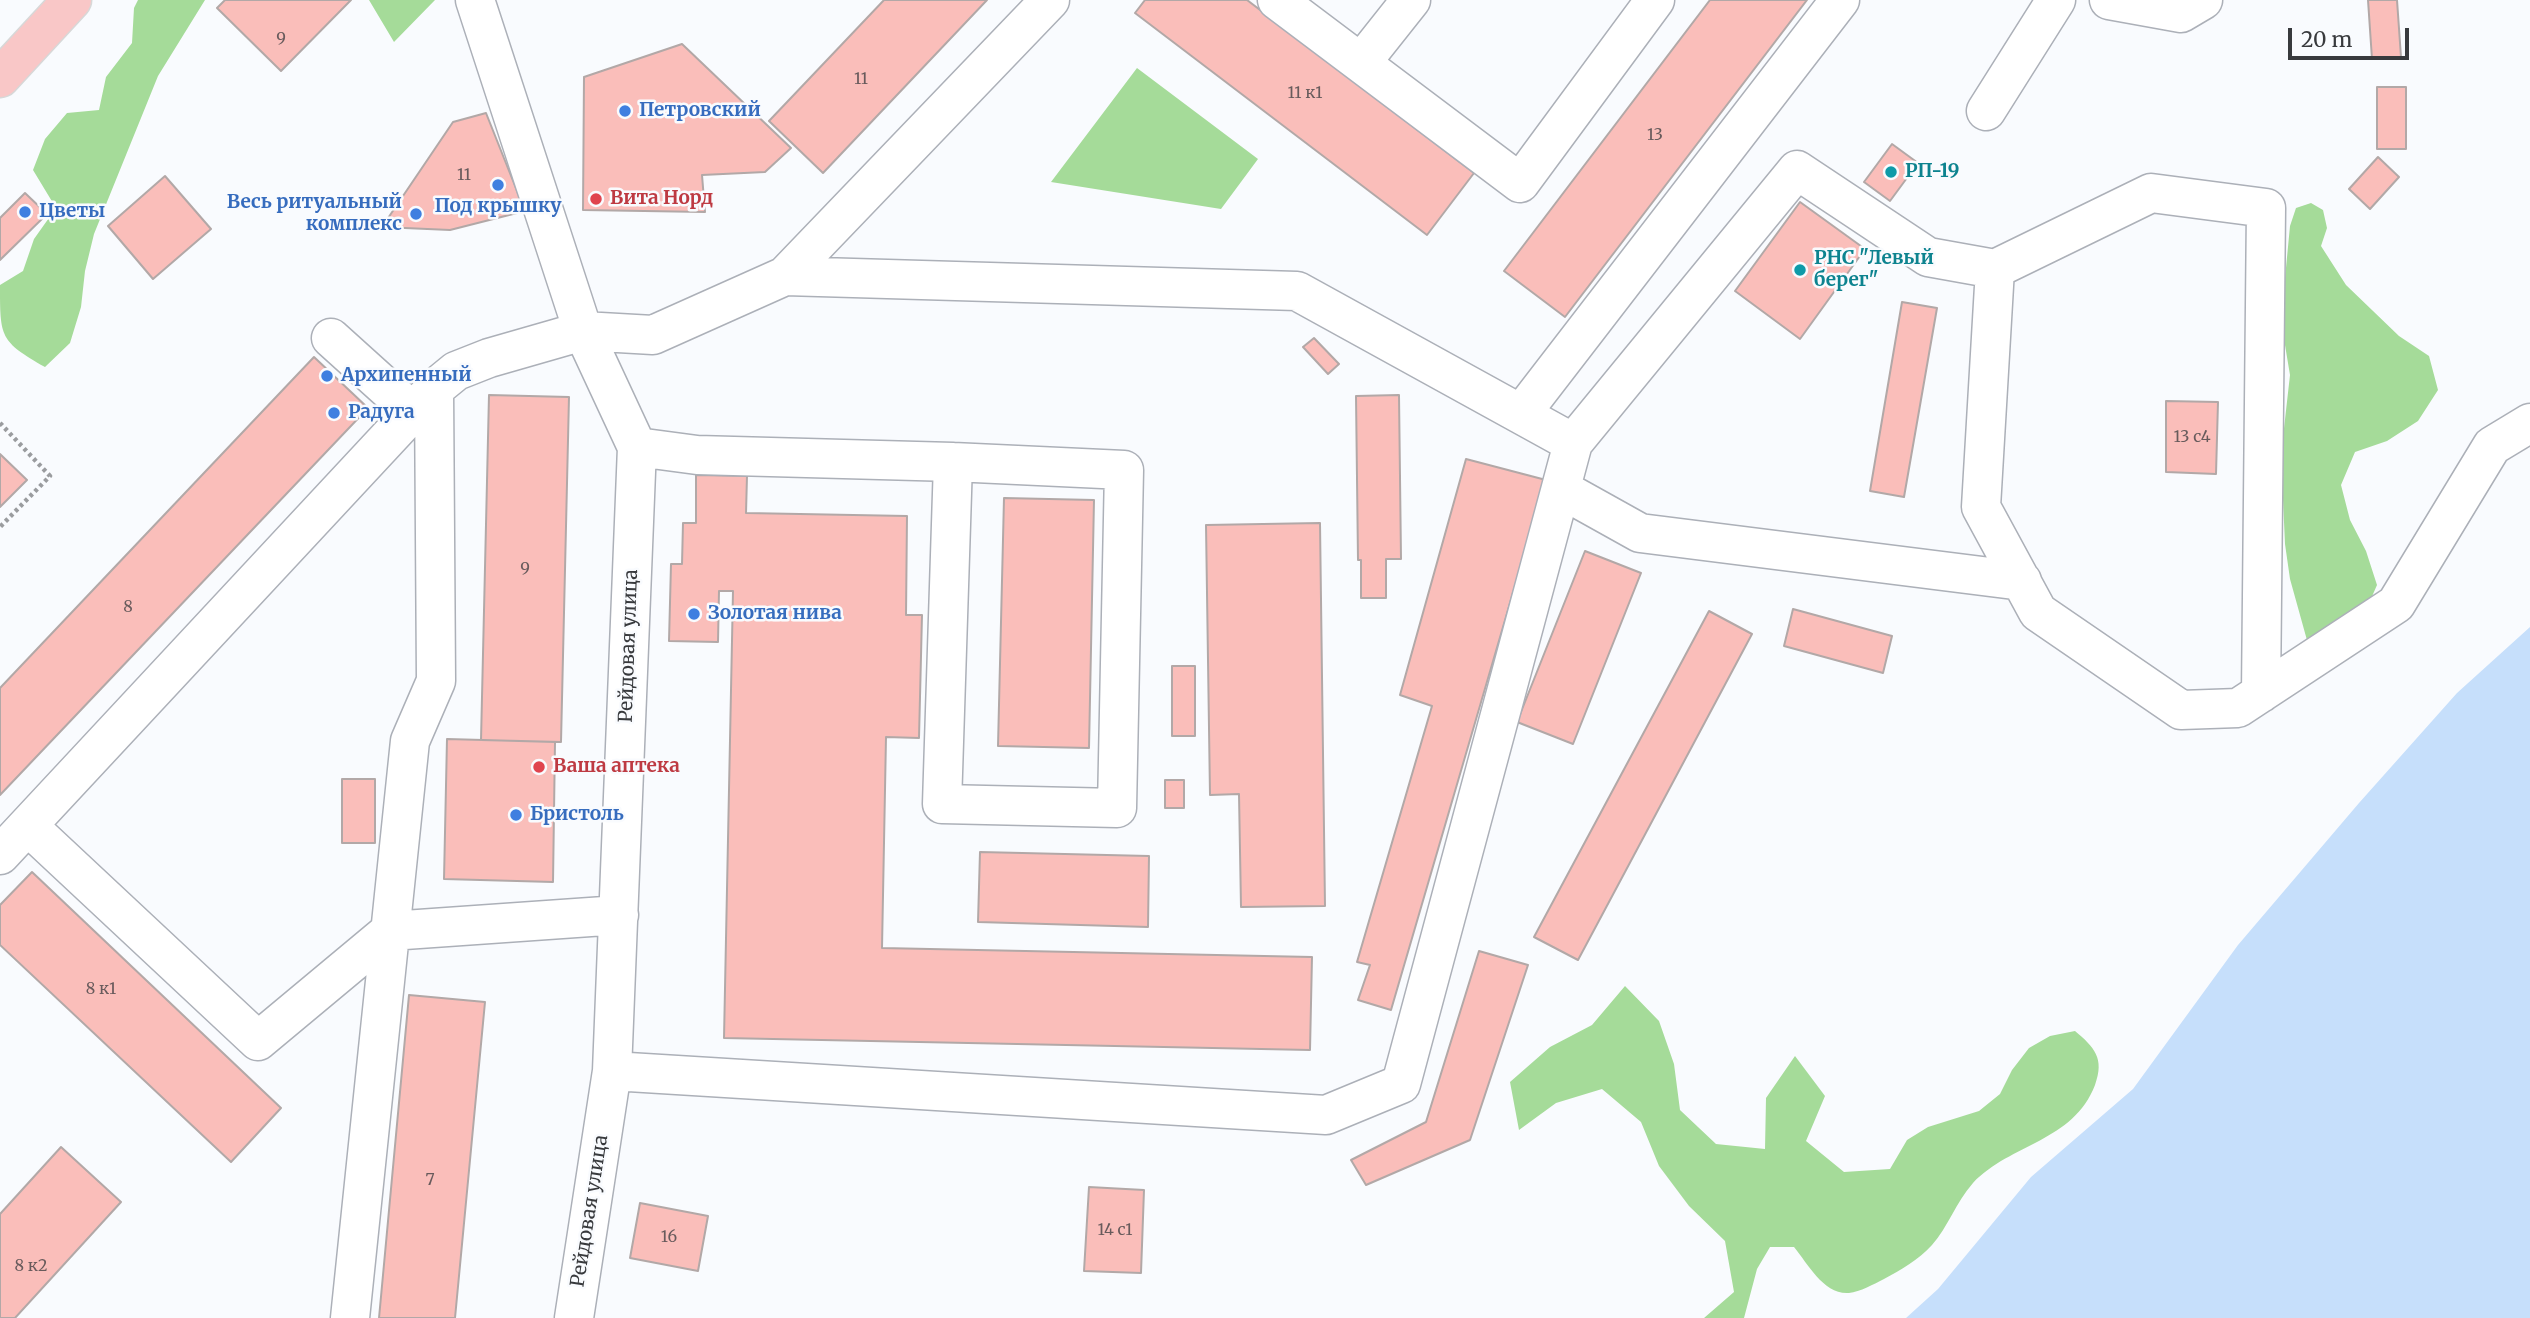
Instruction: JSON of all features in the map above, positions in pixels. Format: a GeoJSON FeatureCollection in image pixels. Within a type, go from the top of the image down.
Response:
{"type":"FeatureCollection","features":[{"type":"Feature","properties":{"kind":"main road"},"geometry":{"type":"LineString","coordinates":[[0,78],[72,0]]}},
{"type":"Feature","properties":{"kind":"street","name":"Рейдовая улица"},"geometry":{"type":"LineString","coordinates":[[475,0],[583,331],[637,447],[612,1071],[574,1318]]}},
{"type":"Feature","properties":{"kind":"street"},"geometry":{"type":"LineString","coordinates":[[0,855],[424,400],[456,371],[488,358],[583,331],[653,335],[785,276],[1050,0]]}},
{"type":"Feature","properties":{"kind":"street"},"geometry":{"type":"LineString","coordinates":[[1277,0],[1520,183],[1655,0]]}},
{"type":"Feature","properties":{"kind":"street"},"geometry":{"type":"LineString","coordinates":[[1361,63],[1411,0]]}},
{"type":"Feature","properties":{"kind":"street"},"geometry":{"type":"LineString","coordinates":[[1521,414],[1840,0]]}},
{"type":"Feature","properties":{"kind":"street"},"geometry":{"type":"LineString","coordinates":[[1986,111],[2056,0]]}},
{"type":"Feature","properties":{"kind":"street"},"geometry":{"type":"LineString","coordinates":[[2109,0],[2181,13],[2203,0]]}},
{"type":"Feature","properties":{"kind":"street"},"geometry":{"type":"LineString","coordinates":[[612,1071],[1326,1115],[1401,1084],[1573,443],[1797,170],[1928,257],[1995,270],[2151,194],[2266,208],[2261,693]]}},
{"type":"Feature","properties":{"kind":"street"},"geometry":{"type":"LineString","coordinates":[[1995,270],[1981,507],[2038,612],[2181,710],[2238,708],[2396,604],[2492,446],[2530,423]]}},
{"type":"Feature","properties":{"kind":"street"},"geometry":{"type":"LineString","coordinates":[[785,276],[1297,290],[1573,443]]}},
{"type":"Feature","properties":{"kind":"street"},"geometry":{"type":"LineString","coordinates":[[331,338],[424,400]]}},
{"type":"Feature","properties":{"kind":"street"},"geometry":{"type":"LineString","coordinates":[[349,1318],[410,741],[436,681],[424,400]]}},
{"type":"Feature","properties":{"kind":"street"},"geometry":{"type":"LineString","coordinates":[[637,447],[696,455],[953,462],[1124,470],[1117,808],[942,804],[953,462]]}},
{"type":"Feature","properties":{"kind":"street"},"geometry":{"type":"LineString","coordinates":[[1561,489],[1640,533],[2022,581]]}},
{"type":"Feature","properties":{"kind":"street"},"geometry":{"type":"LineString","coordinates":[[27,826],[258,1041],[390,930],[620,915]]}},
{"type":"Feature","properties":{"kind":"path"},"geometry":{"type":"LineString","coordinates":[[0,423],[50,476],[0,527]]}},
{"type":"Feature","properties":{"kind":"green space"},"geometry":{"type":"Polygon","coordinates":[[[138,0],[205,0],[158,76],[94,234],[85,271],[81,307],[70,343],[45,367],[19,351],[6,336],[2,327],[0,285],[23,271],[34,239],[56,208],[33,170],[45,139],[67,113],[99,110],[106,77],[132,43],[134,8],[138,0]]]}},
{"type":"Feature","properties":{"kind":"green space"},"geometry":{"type":"Polygon","coordinates":[[[369,0],[435,0],[394,42],[369,0]]]}},
{"type":"Feature","properties":{"kind":"green space"},"geometry":{"type":"Polygon","coordinates":[[[1137,68],[1258,159],[1221,209],[1051,182],[1137,68]]]}},
{"type":"Feature","properties":{"kind":"green space"},"geometry":{"type":"Polygon","coordinates":[[[2311,203],[2323,210],[2327,228],[2321,246],[2346,285],[2399,336],[2429,356],[2438,390],[2418,421],[2387,441],[2355,452],[2341,485],[2350,520],[2366,551],[2377,585],[2363,617],[2310,651],[2290,579],[2285,544],[2282,446],[2290,375],[2284,339],[2283,299],[2290,226],[2296,208],[2311,203]]]}},
{"type":"Feature","properties":{"kind":"green space"},"geometry":{"type":"Polygon","coordinates":[[[1625,986],[1659,1021],[1674,1064],[1680,1110],[1716,1144],[1765,1149],[1766,1098],[1795,1056],[1825,1096],[1806,1141],[1844,1172],[1890,1169],[1907,1140],[1928,1127],[1979,1111],[2000,1094],[2012,1070],[2029,1048],[2050,1036],[2075,1031],[2088,1042],[2096,1054],[2098,1076],[2085,1104],[2072,1119],[2057,1131],[2005,1159],[1973,1183],[1932,1245],[1903,1268],[1862,1289],[1849,1293],[1840,1292],[1824,1284],[1794,1247],[1770,1247],[1757,1269],[1744,1318],[1704,1318],[1734,1292],[1725,1241],[1689,1206],[1659,1166],[1641,1122],[1602,1089],[1556,1103],[1519,1130],[1510,1082],[1550,1047],[1592,1025],[1625,986]]]}},
{"type":"Feature","properties":{"kind":"water"},"geometry":{"type":"Polygon","coordinates":[[[2530,627],[2530,1318],[1906,1318],[1938,1289],[2031,1177],[2133,1089],[2238,945],[2359,803],[2457,693],[2530,627]]]}},
{"type":"Feature","properties":{"kind":"building"},"geometry":{"type":"Polygon","coordinates":[[[225,0],[351,0],[281,71],[217,8],[225,0]]]}},
{"type":"Feature","properties":{"kind":"building"},"geometry":{"type":"Polygon","coordinates":[[[884,0],[987,0],[823,173],[769,121],[884,0]]]}},
{"type":"Feature","properties":{"kind":"building"},"geometry":{"type":"Polygon","coordinates":[[[1145,0],[1247,0],[1474,173],[1427,235],[1135,13],[1145,0]]]}},
{"type":"Feature","properties":{"kind":"building"},"geometry":{"type":"Polygon","coordinates":[[[1710,0],[1807,0],[1565,317],[1504,271],[1710,0]]]}},
{"type":"Feature","properties":{"kind":"building"},"geometry":{"type":"Polygon","coordinates":[[[2368,0],[2397,0],[2401,57],[2372,59],[2368,0]]]}},
{"type":"Feature","properties":{"kind":"building"},"geometry":{"type":"Polygon","coordinates":[[[682,44],[791,148],[765,172],[702,175],[705,212],[583,210],[584,77],[682,44]]]}},
{"type":"Feature","properties":{"kind":"building"},"geometry":{"type":"Polygon","coordinates":[[[2377,87],[2406,87],[2406,149],[2377,149],[2377,87]]]}},
{"type":"Feature","properties":{"kind":"building"},"geometry":{"type":"Polygon","coordinates":[[[486,113],[525,211],[450,230],[382,227],[453,122],[486,113]]]}},
{"type":"Feature","properties":{"kind":"building","name":"РП-19"},"geometry":{"type":"Polygon","coordinates":[[[1892,144],[1918,163],[1890,201],[1864,182],[1892,144]]]}},
{"type":"Feature","properties":{"kind":"building"},"geometry":{"type":"Polygon","coordinates":[[[2378,157],[2399,177],[2370,209],[2349,189],[2378,157]]]}},
{"type":"Feature","properties":{"kind":"building"},"geometry":{"type":"Polygon","coordinates":[[[165,176],[211,229],[153,279],[108,226],[165,176]]]}},
{"type":"Feature","properties":{"kind":"building"},"geometry":{"type":"Polygon","coordinates":[[[25,193],[47,214],[0,260],[0,218],[25,193]]]}},
{"type":"Feature","properties":{"kind":"building","name":"РНС \"Левый берег\""},"geometry":{"type":"Polygon","coordinates":[[[1800,202],[1865,249],[1800,339],[1735,291],[1800,202]]]}},
{"type":"Feature","properties":{"kind":"building"},"geometry":{"type":"Polygon","coordinates":[[[1902,302],[1937,308],[1904,497],[1870,491],[1902,302]]]}},
{"type":"Feature","properties":{"kind":"building"},"geometry":{"type":"Polygon","coordinates":[[[1314,338],[1339,364],[1328,374],[1303,347],[1314,338]]]}},
{"type":"Feature","properties":{"kind":"building"},"geometry":{"type":"Polygon","coordinates":[[[314,357],[368,408],[0,795],[0,688],[314,357]]]}},
{"type":"Feature","properties":{"kind":"building"},"geometry":{"type":"Polygon","coordinates":[[[489,395],[569,397],[561,742],[481,740],[489,395]]]}},
{"type":"Feature","properties":{"kind":"building"},"geometry":{"type":"Polygon","coordinates":[[[1399,395],[1401,559],[1386,559],[1386,598],[1361,598],[1356,396],[1399,395]]]}},
{"type":"Feature","properties":{"kind":"building"},"geometry":{"type":"Polygon","coordinates":[[[2166,401],[2218,402],[2216,474],[2166,472],[2166,401]]]}},
{"type":"Feature","properties":{"kind":"building"},"geometry":{"type":"Polygon","coordinates":[[[0,454],[27,480],[0,507],[0,454]]]}},
{"type":"Feature","properties":{"kind":"building"},"geometry":{"type":"Polygon","coordinates":[[[1466,459],[1546,480],[1391,1010],[1358,1000],[1370,965],[1357,962],[1432,706],[1400,695],[1466,459]]]}},
{"type":"Feature","properties":{"kind":"building"},"geometry":{"type":"Polygon","coordinates":[[[696,475],[747,476],[746,513],[907,516],[906,615],[922,615],[919,738],[886,737],[882,948],[1312,957],[1310,1050],[724,1038],[733,591],[719,591],[718,642],[669,641],[671,564],[682,564],[683,523],[696,523],[696,475]]]}},
{"type":"Feature","properties":{"kind":"building"},"geometry":{"type":"Polygon","coordinates":[[[1004,498],[1094,500],[1089,748],[998,746],[1004,498]]]}},
{"type":"Feature","properties":{"kind":"building"},"geometry":{"type":"Polygon","coordinates":[[[1320,523],[1325,906],[1241,907],[1239,794],[1210,795],[1206,525],[1320,523]]]}},
{"type":"Feature","properties":{"kind":"building"},"geometry":{"type":"Polygon","coordinates":[[[1585,551],[1641,573],[1573,744],[1517,722],[1585,551]]]}},
{"type":"Feature","properties":{"kind":"building"},"geometry":{"type":"Polygon","coordinates":[[[1793,609],[1892,636],[1883,673],[1784,646],[1793,609]]]}},
{"type":"Feature","properties":{"kind":"building"},"geometry":{"type":"Polygon","coordinates":[[[1709,611],[1752,634],[1578,960],[1534,937],[1709,611]]]}},
{"type":"Feature","properties":{"kind":"building"},"geometry":{"type":"Polygon","coordinates":[[[1172,666],[1195,666],[1195,736],[1172,736],[1172,666]]]}},
{"type":"Feature","properties":{"kind":"building"},"geometry":{"type":"Polygon","coordinates":[[[447,739],[555,742],[553,882],[444,879],[447,739]]]}},
{"type":"Feature","properties":{"kind":"building"},"geometry":{"type":"Polygon","coordinates":[[[342,779],[375,779],[375,843],[342,843],[342,779]]]}},
{"type":"Feature","properties":{"kind":"building"},"geometry":{"type":"Polygon","coordinates":[[[1165,780],[1184,780],[1184,808],[1165,808],[1165,780]]]}},
{"type":"Feature","properties":{"kind":"building"},"geometry":{"type":"Polygon","coordinates":[[[980,852],[1149,856],[1148,927],[978,922],[980,852]]]}},
{"type":"Feature","properties":{"kind":"building"},"geometry":{"type":"Polygon","coordinates":[[[32,872],[281,1108],[231,1162],[0,945],[0,905],[32,872]]]}},
{"type":"Feature","properties":{"kind":"building"},"geometry":{"type":"Polygon","coordinates":[[[1479,951],[1528,965],[1470,1140],[1366,1185],[1351,1160],[1426,1122],[1479,951]]]}},
{"type":"Feature","properties":{"kind":"building"},"geometry":{"type":"Polygon","coordinates":[[[409,995],[485,1002],[455,1318],[379,1318],[409,995]]]}},
{"type":"Feature","properties":{"kind":"building"},"geometry":{"type":"Polygon","coordinates":[[[61,1147],[121,1202],[15,1318],[0,1318],[0,1214],[61,1147]]]}},
{"type":"Feature","properties":{"kind":"building"},"geometry":{"type":"Polygon","coordinates":[[[1089,1187],[1144,1190],[1141,1273],[1084,1271],[1089,1187]]]}},
{"type":"Feature","properties":{"kind":"building"},"geometry":{"type":"Polygon","coordinates":[[[640,1203],[708,1216],[698,1271],[630,1258],[640,1203]]]}},
{"type":"Feature","properties":{"kind":"place","name":"Петровский"},"geometry":{"type":"Point","coordinates":[625,111]}},
{"type":"Feature","properties":{"kind":"place","name":"РП-19"},"geometry":{"type":"Point","coordinates":[1891,172]}},
{"type":"Feature","properties":{"kind":"place","name":"Под крышку"},"geometry":{"type":"Point","coordinates":[498,185]}},
{"type":"Feature","properties":{"kind":"place","name":"Вита Норд"},"geometry":{"type":"Point","coordinates":[596,199]}},
{"type":"Feature","properties":{"kind":"place","name":"Цветы"},"geometry":{"type":"Point","coordinates":[25,212]}},
{"type":"Feature","properties":{"kind":"place","name":"Весь ритуальный комплекс"},"geometry":{"type":"Point","coordinates":[416,214]}},
{"type":"Feature","properties":{"kind":"place","name":"РНС \"Левый берег\""},"geometry":{"type":"Point","coordinates":[1800,270]}},
{"type":"Feature","properties":{"kind":"place","name":"Архипенный"},"geometry":{"type":"Point","coordinates":[327,376]}},
{"type":"Feature","properties":{"kind":"place","name":"Радуга"},"geometry":{"type":"Point","coordinates":[334,413]}},
{"type":"Feature","properties":{"kind":"place","name":"Золотая нива"},"geometry":{"type":"Point","coordinates":[694,614]}},
{"type":"Feature","properties":{"kind":"place","name":"Ваша аптека"},"geometry":{"type":"Point","coordinates":[539,767]}},
{"type":"Feature","properties":{"kind":"place","name":"Бристоль"},"geometry":{"type":"Point","coordinates":[516,815]}}]}
